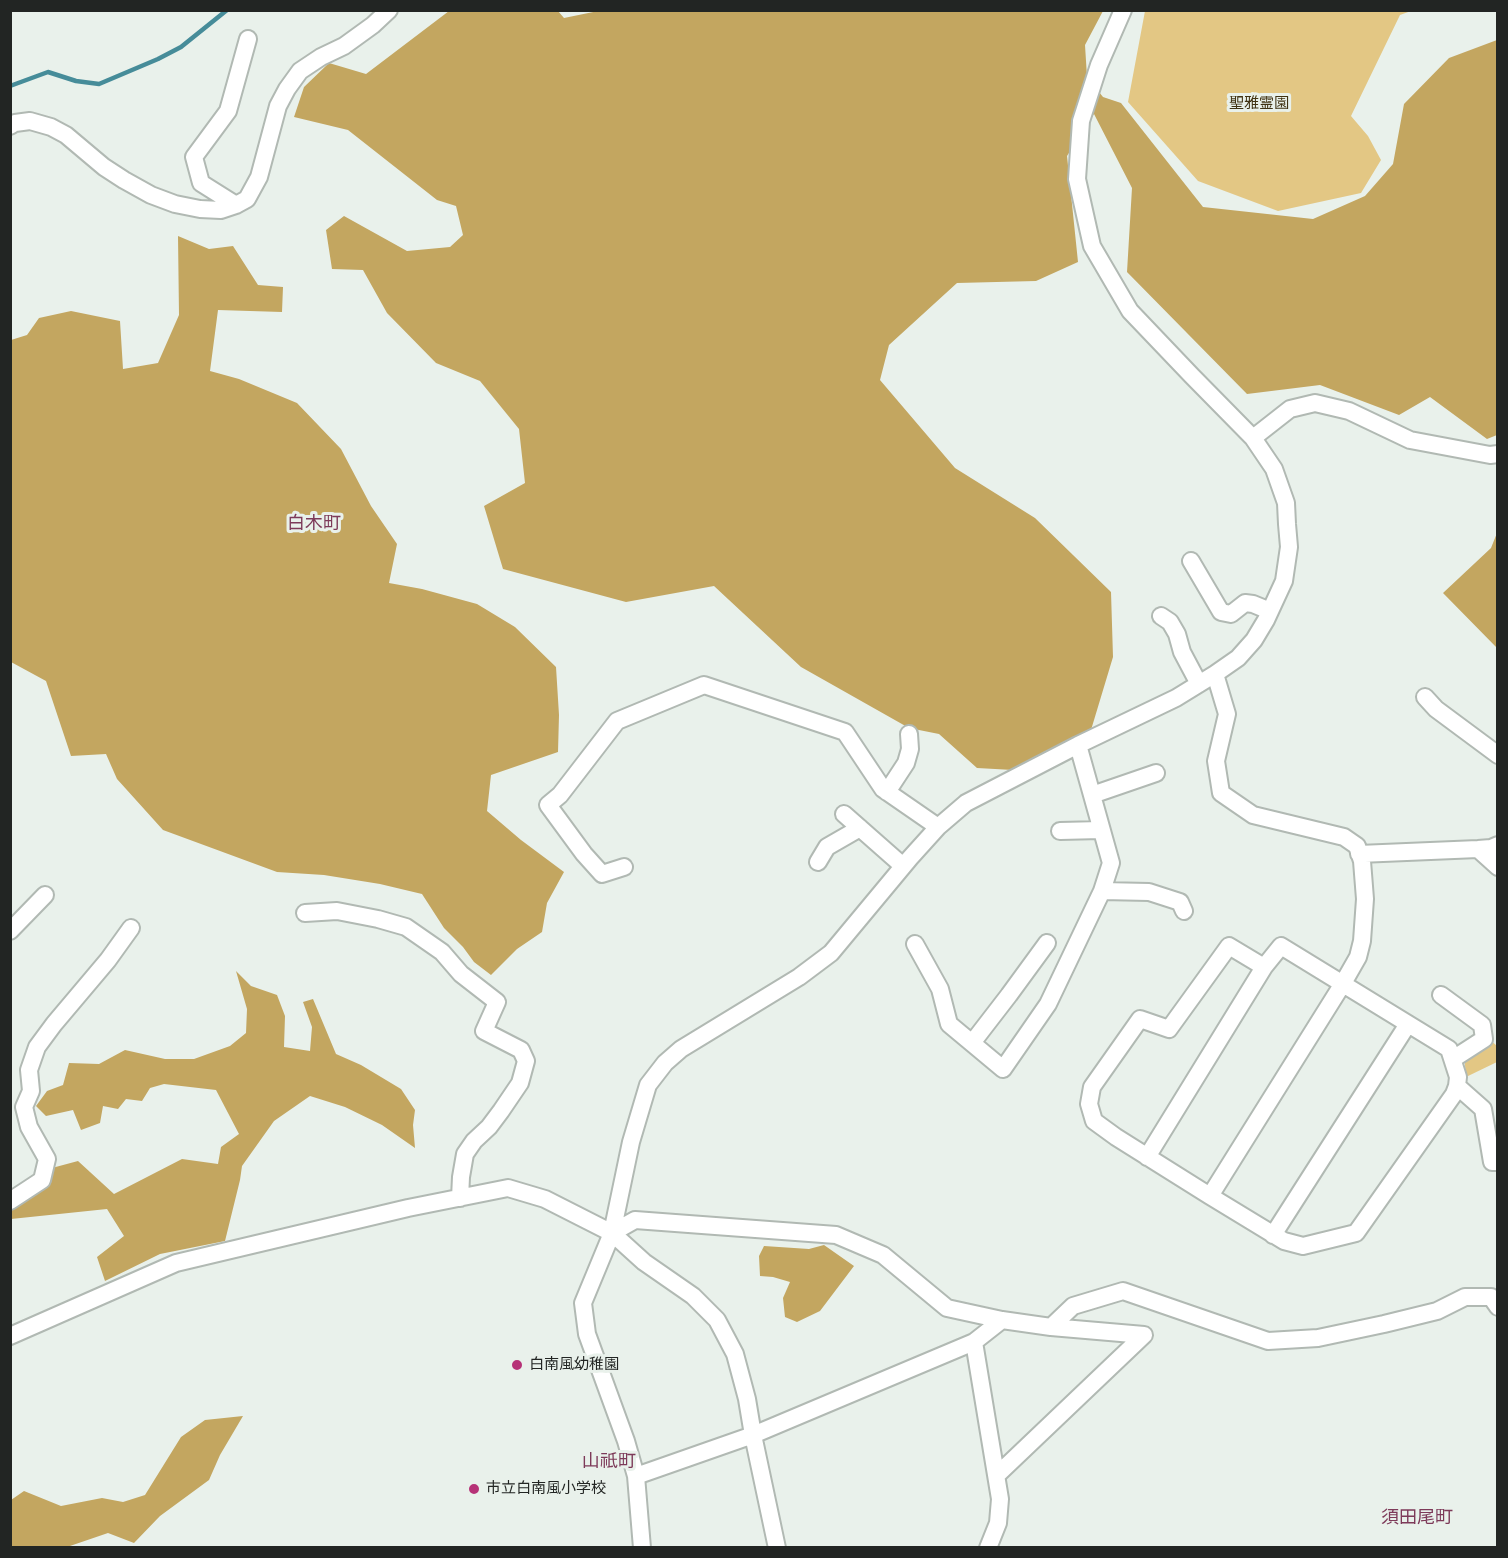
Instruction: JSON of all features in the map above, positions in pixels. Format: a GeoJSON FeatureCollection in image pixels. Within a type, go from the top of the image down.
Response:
{"type":"FeatureCollection","features":[{"type":"Feature","properties":{"kind":"street"},"geometry":{"type":"LineString","coordinates":[[10,126],[30,121],[51,127],[66,135],[104,167],[151,195],[175,204],[221,210],[247,199],[259,177],[278,106],[300,72],[321,57],[344,46],[389,10]]}},
{"type":"Feature","properties":{"kind":"street"},"geometry":{"type":"LineString","coordinates":[[642,1548],[636,1476],[627,1441],[587,1334],[583,1303],[612,1233],[631,1142],[648,1085],[665,1063],[681,1049],[799,977],[831,953],[938,827],[966,803],[1176,698],[1238,658],[1254,640],[1284,581],[1288,547],[1287,513],[1286,502],[1274,469],[1253,438],[1130,311],[1092,246],[1077,179],[1081,121],[1100,64],[1123,10]]}},
{"type":"Feature","properties":{"kind":"street"},"geometry":{"type":"LineString","coordinates":[[236,205],[201,183],[194,157],[228,111],[248,39]]}},
{"type":"Feature","properties":{"kind":"street"},"geometry":{"type":"LineString","coordinates":[[1253,438],[1290,410],[1315,404],[1349,411],[1410,440],[1490,455],[1497,454]]}},
{"type":"Feature","properties":{"kind":"street"},"geometry":{"type":"LineString","coordinates":[[1191,561],[1221,612],[1231,614],[1245,603],[1270,611]]}},
{"type":"Feature","properties":{"kind":"street"},"geometry":{"type":"LineString","coordinates":[[1161,616],[1170,622],[1177,634],[1182,652],[1199,684]]}},
{"type":"Feature","properties":{"kind":"street"},"geometry":{"type":"LineString","coordinates":[[1210,1196],[1358,957],[1362,941],[1365,899],[1362,861],[1357,846],[1344,837],[1253,814],[1221,793],[1216,761],[1227,714],[1215,674]]}},
{"type":"Feature","properties":{"kind":"street"},"geometry":{"type":"LineString","coordinates":[[624,867],[602,874],[584,854],[548,805],[560,795],[617,721],[704,685],[845,732],[883,789],[938,827]]}},
{"type":"Feature","properties":{"kind":"street"},"geometry":{"type":"LineString","coordinates":[[1425,697],[1436,709],[1497,754]]}},
{"type":"Feature","properties":{"kind":"street"},"geometry":{"type":"LineString","coordinates":[[887,792],[906,763],[910,749],[909,734]]}},
{"type":"Feature","properties":{"kind":"street"},"geometry":{"type":"LineString","coordinates":[[915,944],[940,989],[949,1024],[1003,1069],[1048,1004],[1102,891],[1111,863],[1078,745]]}},
{"type":"Feature","properties":{"kind":"street"},"geometry":{"type":"LineString","coordinates":[[1092,795],[1156,773]]}},
{"type":"Feature","properties":{"kind":"street"},"geometry":{"type":"LineString","coordinates":[[844,814],[903,866]]}},
{"type":"Feature","properties":{"kind":"street"},"geometry":{"type":"LineString","coordinates":[[818,862],[827,848],[860,828]]}},
{"type":"Feature","properties":{"kind":"street"},"geometry":{"type":"LineString","coordinates":[[1060,831],[1101,830]]}},
{"type":"Feature","properties":{"kind":"street"},"geometry":{"type":"LineString","coordinates":[[1359,854],[1478,849],[1497,845]]}},
{"type":"Feature","properties":{"kind":"street"},"geometry":{"type":"LineString","coordinates":[[1478,849],[1497,867]]}},
{"type":"Feature","properties":{"kind":"street"},"geometry":{"type":"LineString","coordinates":[[1102,891],[1149,891],[1180,902],[1184,910]]}},
{"type":"Feature","properties":{"kind":"street"},"geometry":{"type":"LineString","coordinates":[[10,931],[45,895]]}},
{"type":"Feature","properties":{"kind":"street"},"geometry":{"type":"LineString","coordinates":[[305,913],[337,911],[406,927],[442,952],[461,974],[497,1002],[484,1031],[521,1050],[526,1061],[520,1083],[489,1127],[474,1141],[465,1154],[460,1198]]}},
{"type":"Feature","properties":{"kind":"street"},"geometry":{"type":"LineString","coordinates":[[10,1201],[42,1180],[46,1160],[29,1127],[24,1107],[31,1091],[29,1070],[38,1047],[131,928]]}},
{"type":"Feature","properties":{"kind":"street"},"geometry":{"type":"LineString","coordinates":[[972,1043],[1047,943]]}},
{"type":"Feature","properties":{"kind":"street"},"geometry":{"type":"LineString","coordinates":[[1147,1157],[1264,967],[1281,946],[1449,1049],[1458,1077],[1454,1094],[1356,1233],[1303,1246],[1284,1241],[1147,1157],[1094,1121],[1089,1104],[1092,1087],[1140,1019],[1169,1029],[1228,946],[1264,967]]}},
{"type":"Feature","properties":{"kind":"street"},"geometry":{"type":"LineString","coordinates":[[1441,995],[1482,1025],[1484,1039],[1453,1059]]}},
{"type":"Feature","properties":{"kind":"street"},"geometry":{"type":"LineString","coordinates":[[1274,1235],[1408,1024]]}},
{"type":"Feature","properties":{"kind":"street"},"geometry":{"type":"LineString","coordinates":[[1457,1086],[1483,1109],[1492,1162],[1497,1162]]}},
{"type":"Feature","properties":{"kind":"street"},"geometry":{"type":"LineString","coordinates":[[10,1336],[176,1263],[408,1208],[508,1188],[545,1199],[612,1233],[644,1262],[693,1296],[717,1320],[735,1354],[747,1399],[777,1548]]}},
{"type":"Feature","properties":{"kind":"street"},"geometry":{"type":"LineString","coordinates":[[612,1233],[635,1220],[836,1235],[883,1255],[947,1308],[1002,1320],[1051,1327],[1144,1335],[997,1475]]}},
{"type":"Feature","properties":{"kind":"street"},"geometry":{"type":"LineString","coordinates":[[1051,1327],[1073,1306],[1123,1291],[1268,1341],[1318,1338],[1384,1324],[1437,1311],[1465,1297],[1491,1297],[1497,1307]]}},
{"type":"Feature","properties":{"kind":"street"},"geometry":{"type":"LineString","coordinates":[[636,1476],[753,1435],[974,1342],[1002,1320]]}},
{"type":"Feature","properties":{"kind":"street"},"geometry":{"type":"LineString","coordinates":[[974,1342],[1000,1499],[998,1523],[988,1548]]}},
{"type":"Feature","properties":{"kind":"green space","name":"聖雅霊園"},"geometry":{"type":"Polygon","coordinates":[[[1145,11],[1411,11],[1400,15],[1351,116],[1368,136],[1381,160],[1361,193],[1278,211],[1198,181],[1128,102],[1145,11]]]}},
{"type":"Feature","properties":{"kind":"green space"},"geometry":{"type":"Polygon","coordinates":[[[1488,1038],[1497,1046],[1497,1062],[1466,1077],[1464,1054],[1488,1038]]]}},
{"type":"Feature","properties":{"kind":"shaded area"},"geometry":{"type":"Polygon","coordinates":[[[603,10],[1103,11],[1085,45],[1087,77],[1103,97],[1121,103],[1203,207],[1313,219],[1365,196],[1393,164],[1404,104],[1449,58],[1497,40],[1497,435],[1487,439],[1430,397],[1399,415],[1320,385],[1247,394],[1127,272],[1132,188],[1094,114],[1067,156],[1078,262],[1036,281],[957,283],[889,345],[880,380],[955,468],[1035,518],[1111,592],[1113,657],[1091,730],[1013,770],[977,768],[939,734],[909,728],[801,667],[714,586],[626,602],[503,569],[484,506],[525,483],[519,429],[480,381],[436,363],[387,313],[363,270],[332,269],[326,230],[344,216],[407,251],[450,247],[463,235],[456,206],[437,200],[348,130],[294,117],[304,87],[329,63],[366,74],[449,11],[558,11],[564,18],[603,10]]]}},
{"type":"Feature","properties":{"kind":"shaded area"},"geometry":{"type":"Polygon","coordinates":[[[178,236],[209,249],[233,246],[258,285],[283,287],[282,312],[218,310],[210,371],[239,379],[297,403],[341,449],[371,506],[397,544],[389,583],[422,589],[477,604],[515,627],[556,667],[559,715],[558,752],[491,775],[487,811],[564,872],[547,903],[542,932],[517,949],[491,975],[474,962],[444,928],[422,894],[380,884],[324,875],[277,872],[163,830],[117,779],[106,754],[71,756],[46,681],[11,662],[11,340],[27,335],[39,318],[71,311],[120,321],[123,369],[158,363],[179,315],[178,236]]]}},
{"type":"Feature","properties":{"kind":"shaded area"},"geometry":{"type":"Polygon","coordinates":[[[1497,533],[1498,648],[1443,593],[1491,548],[1497,533]]]}},
{"type":"Feature","properties":{"kind":"shaded area"},"geometry":{"type":"Polygon","coordinates":[[[236,971],[251,986],[277,995],[285,1016],[284,1047],[310,1051],[312,1027],[303,1002],[313,999],[336,1054],[361,1065],[401,1089],[415,1110],[413,1125],[415,1148],[382,1125],[345,1107],[310,1096],[274,1121],[242,1166],[225,1241],[160,1254],[105,1281],[97,1257],[124,1236],[107,1209],[11,1219],[10,1206],[37,1172],[78,1161],[114,1194],[182,1159],[218,1164],[221,1147],[239,1134],[216,1090],[164,1084],[150,1088],[142,1101],[126,1099],[118,1109],[103,1106],[100,1123],[81,1130],[73,1110],[46,1116],[36,1106],[47,1091],[63,1085],[69,1063],[99,1064],[125,1050],[165,1059],[194,1059],[230,1046],[246,1033],[247,1009],[236,971]]]}},
{"type":"Feature","properties":{"kind":"shaded area"},"geometry":{"type":"Polygon","coordinates":[[[824,1245],[854,1266],[820,1311],[797,1322],[785,1317],[783,1298],[790,1282],[760,1276],[759,1256],[764,1246],[809,1249],[824,1245]]]}},
{"type":"Feature","properties":{"kind":"shaded area"},"geometry":{"type":"Polygon","coordinates":[[[243,1416],[220,1455],[209,1480],[160,1516],[134,1543],[108,1533],[67,1547],[11,1547],[11,1500],[24,1491],[61,1506],[102,1498],[123,1502],[145,1495],[181,1437],[205,1420],[243,1416]]]}},
{"type":"Feature","properties":{"kind":"waterway"},"geometry":{"type":"LineString","coordinates":[[10,86],[48,72],[76,81],[99,84],[181,47],[227,10]]}},
{"type":"Feature","properties":{"kind":"place","name":"白南風幼稚園"},"geometry":{"type":"Point","coordinates":[517,1365]}},
{"type":"Feature","properties":{"kind":"place","name":"市立白南風小学校"},"geometry":{"type":"Point","coordinates":[474,1489]}},
{"type":"Feature","properties":{"kind":"district","name":"白木町"},"geometry":{"type":"Point","coordinates":[314,524]}},
{"type":"Feature","properties":{"kind":"district","name":"山祇町"},"geometry":{"type":"Point","coordinates":[609,1462]}},
{"type":"Feature","properties":{"kind":"district","name":"須田尾町"},"geometry":{"type":"Point","coordinates":[1417,1518]}}]}
